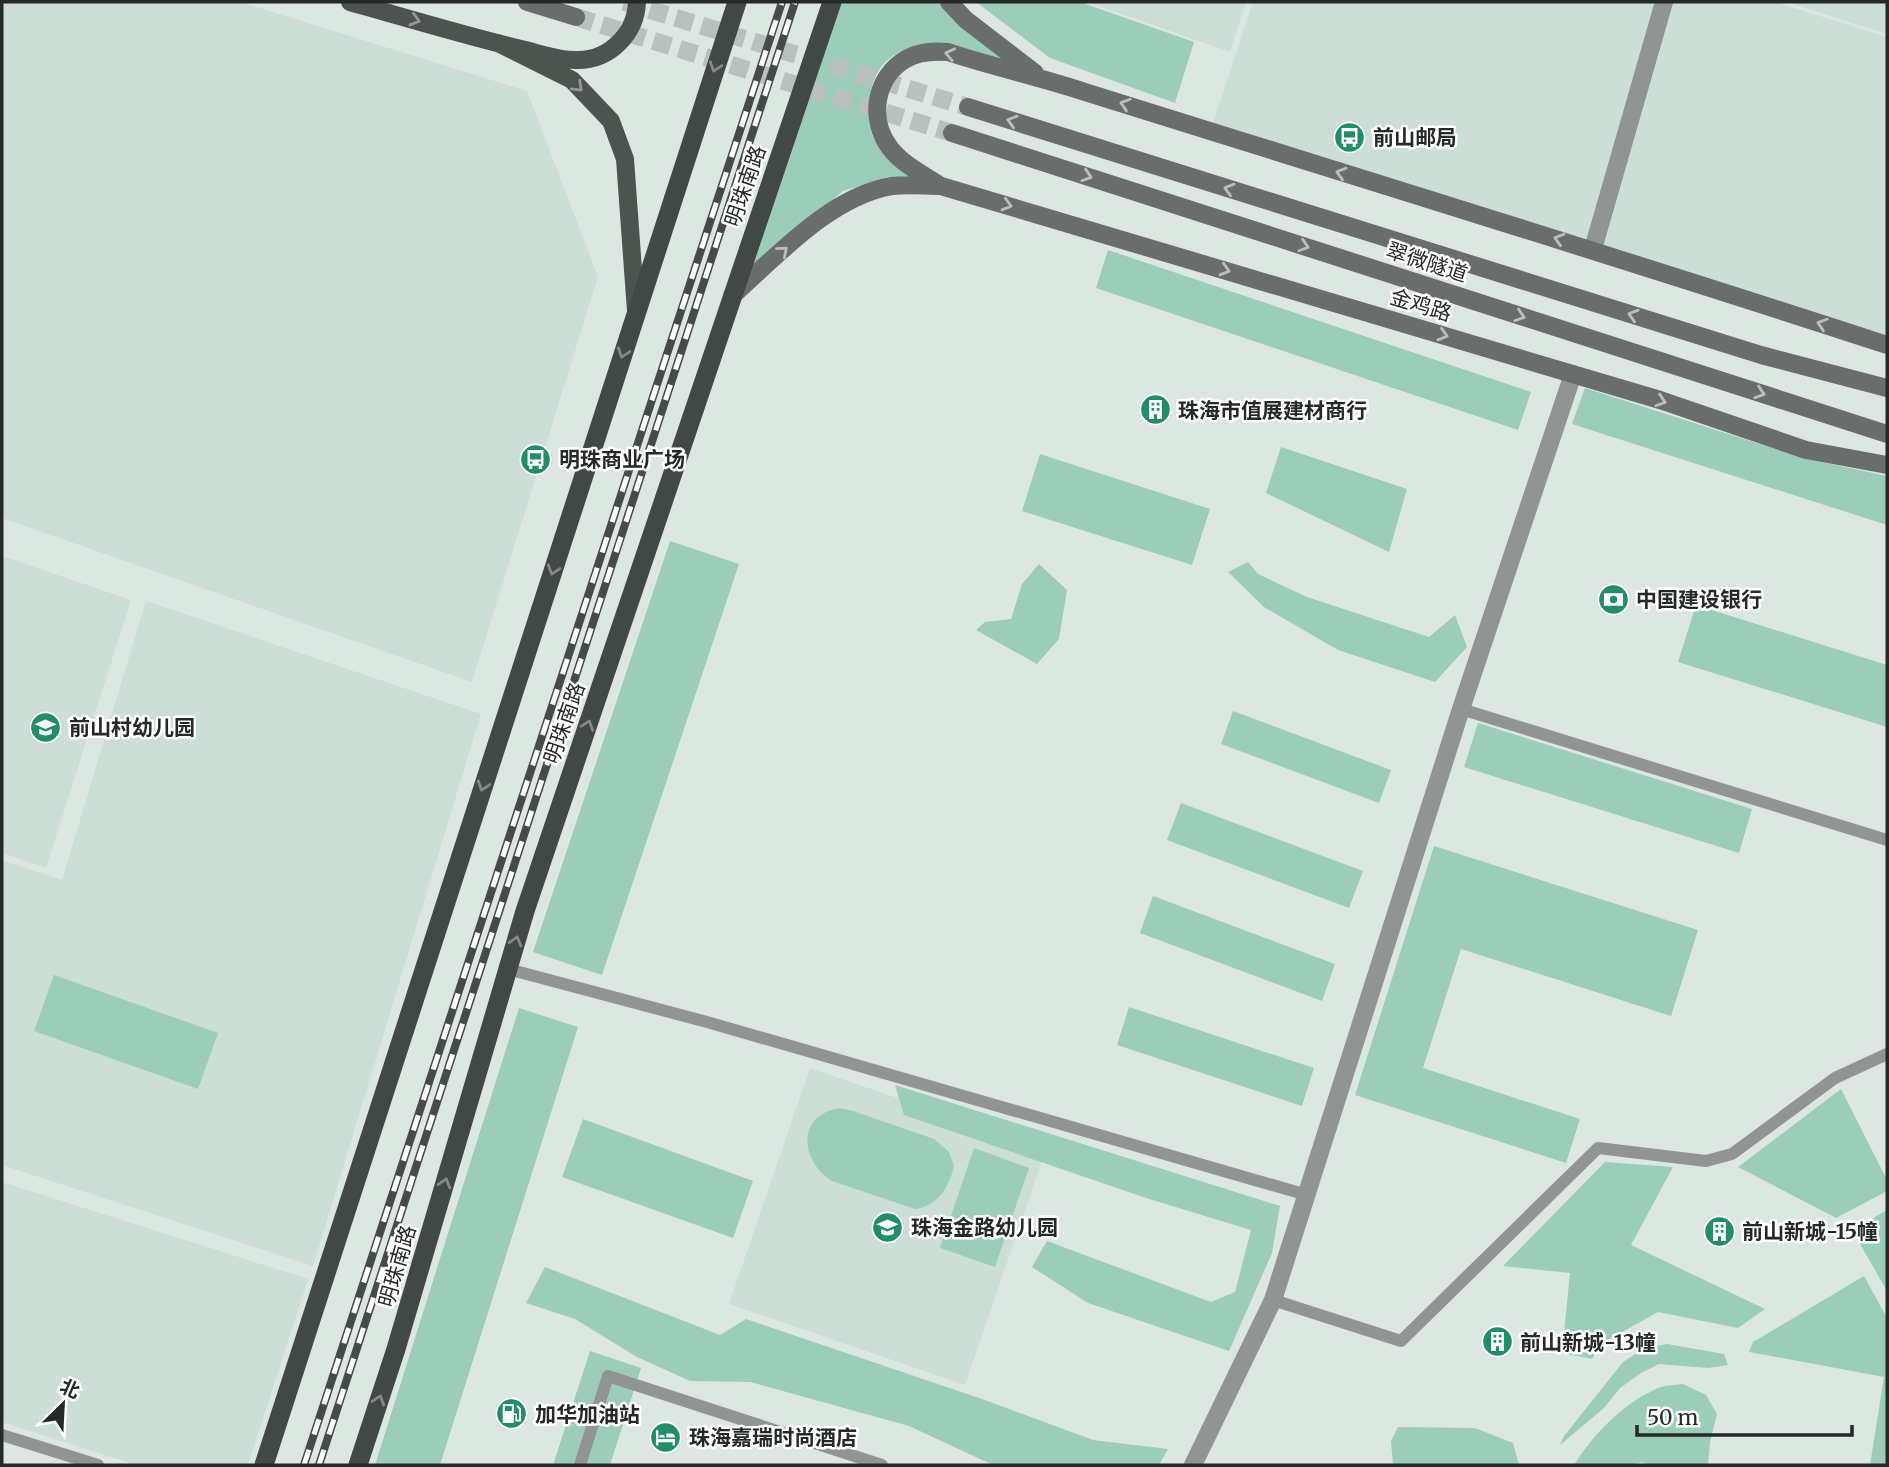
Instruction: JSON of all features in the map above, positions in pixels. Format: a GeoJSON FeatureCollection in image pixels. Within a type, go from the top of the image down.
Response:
{"type":"FeatureCollection","features":[{"type":"Feature","properties":{"kind":"highway"},"geometry":{"type":"LineString","coordinates":[[264,1465],[737,2]]}},
{"type":"Feature","properties":{"kind":"highway","name":"明珠南路"},"geometry":{"type":"LineString","coordinates":[[358,1465],[397,1349],[525,911],[832,2]]}},
{"type":"Feature","properties":{"kind":"main road"},"geometry":{"type":"LineString","coordinates":[[350,2],[565,59],[593,58],[612,48],[628,33],[634,20],[637,2]]}},
{"type":"Feature","properties":{"kind":"main road"},"geometry":{"type":"LineString","coordinates":[[527,2],[576,17]]}},
{"type":"Feature","properties":{"kind":"main road"},"geometry":{"type":"LineString","coordinates":[[949,2],[966,20],[1040,77]]}},
{"type":"Feature","properties":{"kind":"main road"},"geometry":{"type":"LineString","coordinates":[[498,43],[572,80],[611,121],[625,159],[636,312]]}},
{"type":"Feature","properties":{"kind":"main road"},"geometry":{"type":"LineString","coordinates":[[941,186],[901,160],[890,149],[882,136],[878,121],[879,92],[886,79],[906,59],[920,53],[948,52],[1040,77],[1887,345]]}},
{"type":"Feature","properties":{"kind":"main road","name":"翠微隧道"},"geometry":{"type":"LineString","coordinates":[[968,107],[1761,355],[1887,388]]}},
{"type":"Feature","properties":{"kind":"main road","name":"翠微隧道"},"geometry":{"type":"LineString","coordinates":[[952,133],[1887,434]]}},
{"type":"Feature","properties":{"kind":"main road"},"geometry":{"type":"LineString","coordinates":[[732,296],[813,226],[849,200],[892,186],[941,186]]}},
{"type":"Feature","properties":{"kind":"main road","name":"金鸡路"},"geometry":{"type":"LineString","coordinates":[[941,186],[1660,400],[1806,450],[1887,465]]}},
{"type":"Feature","properties":{"kind":"street"},"geometry":{"type":"LineString","coordinates":[[1593,250],[1664,2]]}},
{"type":"Feature","properties":{"kind":"street"},"geometry":{"type":"LineString","coordinates":[[1193,1465],[1273,1300],[1461,709],[1573,374]]}},
{"type":"Feature","properties":{"kind":"lane"},"geometry":{"type":"LineString","coordinates":[[1461,709],[1887,840]]}},
{"type":"Feature","properties":{"kind":"lane"},"geometry":{"type":"LineString","coordinates":[[508,969],[707,1022],[1307,1195]]}},
{"type":"Feature","properties":{"kind":"lane"},"geometry":{"type":"LineString","coordinates":[[1273,1300],[1401,1340],[1598,1148],[1706,1161],[1732,1154],[1835,1078],[1887,1054]]}},
{"type":"Feature","properties":{"kind":"lane"},"geometry":{"type":"LineString","coordinates":[[580,1465],[608,1376],[882,1465]]}},
{"type":"Feature","properties":{"kind":"lane"},"geometry":{"type":"LineString","coordinates":[[2,1435],[98,1465]]}},
{"type":"Feature","properties":{"kind":"shaded area","name":"明珠商业广场"},"geometry":{"type":"Polygon","coordinates":[[[2,2],[240,2],[527,91],[598,277],[472,682],[2,518],[2,2]]]}},
{"type":"Feature","properties":{"kind":"shaded area"},"geometry":{"type":"Polygon","coordinates":[[[1087,2],[1246,2],[1230,52],[1087,2]]]}},
{"type":"Feature","properties":{"kind":"shaded area"},"geometry":{"type":"Polygon","coordinates":[[[1253,2],[1660,2],[1592,246],[1211,129],[1253,2]]]}},
{"type":"Feature","properties":{"kind":"shaded area"},"geometry":{"type":"Polygon","coordinates":[[[1666,2],[1775,2],[1887,37],[1887,342],[1596,247],[1666,2]]]}},
{"type":"Feature","properties":{"kind":"shaded area"},"geometry":{"type":"Polygon","coordinates":[[[1787,2],[1887,2],[1887,34],[1787,2]]]}},
{"type":"Feature","properties":{"kind":"shaded area","name":"前山村幼儿园"},"geometry":{"type":"Polygon","coordinates":[[[2,556],[131,600],[46,868],[2,853],[2,556]]]}},
{"type":"Feature","properties":{"kind":"shaded area"},"geometry":{"type":"Polygon","coordinates":[[[146,601],[481,714],[313,1266],[2,1165],[2,860],[62,880],[146,601]]]}},
{"type":"Feature","properties":{"kind":"shaded area","name":"珠海金路幼儿园"},"geometry":{"type":"Polygon","coordinates":[[[810,1068],[1046,1149],[965,1385],[729,1304],[810,1068]]]}},
{"type":"Feature","properties":{"kind":"shaded area"},"geometry":{"type":"Polygon","coordinates":[[[2,1182],[308,1279],[248,1465],[136,1465],[2,1422],[2,1182]]]}},
{"type":"Feature","properties":{"kind":"green space"},"geometry":{"type":"Polygon","coordinates":[[[839,2],[941,2],[1011,64],[971,49],[939,43],[916,45],[890,58],[881,67],[870,92],[868,112],[871,131],[883,152],[922,180],[888,177],[843,191],[744,276],[839,2]]]}},
{"type":"Feature","properties":{"kind":"green space"},"geometry":{"type":"Polygon","coordinates":[[[976,2],[1080,2],[1194,42],[1175,103],[1050,58],[976,2]]]}},
{"type":"Feature","properties":{"kind":"green space"},"geometry":{"type":"Polygon","coordinates":[[[1108,250],[1531,392],[1518,430],[1096,288],[1108,250]]]}},
{"type":"Feature","properties":{"kind":"green space"},"geometry":{"type":"Polygon","coordinates":[[[1585,388],[1803,458],[1887,476],[1887,525],[1572,424],[1585,388]]]}},
{"type":"Feature","properties":{"kind":"green space"},"geometry":{"type":"Polygon","coordinates":[[[1281,447],[1407,489],[1389,552],[1266,493],[1281,447]]]}},
{"type":"Feature","properties":{"kind":"green space"},"geometry":{"type":"Polygon","coordinates":[[[1040,454],[1210,509],[1192,565],[1022,511],[1040,454]]]}},
{"type":"Feature","properties":{"kind":"green space"},"geometry":{"type":"Polygon","coordinates":[[[670,541],[739,564],[602,975],[533,952],[670,541]]]}},
{"type":"Feature","properties":{"kind":"green space"},"geometry":{"type":"Polygon","coordinates":[[[1248,562],[1258,574],[1307,597],[1429,637],[1455,615],[1467,647],[1435,682],[1338,650],[1264,607],[1228,572],[1248,562]]]}},
{"type":"Feature","properties":{"kind":"green space"},"geometry":{"type":"Polygon","coordinates":[[[1039,564],[1067,590],[1059,639],[1037,664],[976,630],[985,622],[1011,619],[1022,584],[1039,564]]]}},
{"type":"Feature","properties":{"kind":"green space"},"geometry":{"type":"Polygon","coordinates":[[[1696,605],[1887,665],[1887,727],[1678,662],[1696,605]]]}},
{"type":"Feature","properties":{"kind":"green space"},"geometry":{"type":"Polygon","coordinates":[[[1233,711],[1391,770],[1379,803],[1221,744],[1233,711]]]}},
{"type":"Feature","properties":{"kind":"green space"},"geometry":{"type":"Polygon","coordinates":[[[1478,723],[1752,809],[1739,853],[1464,767],[1478,723]]]}},
{"type":"Feature","properties":{"kind":"green space"},"geometry":{"type":"Polygon","coordinates":[[[1181,803],[1363,871],[1349,908],[1167,840],[1181,803]]]}},
{"type":"Feature","properties":{"kind":"green space"},"geometry":{"type":"Polygon","coordinates":[[[1434,846],[1698,930],[1671,1016],[1461,949],[1423,1068],[1580,1119],[1566,1163],[1355,1095],[1434,846]]]}},
{"type":"Feature","properties":{"kind":"green space"},"geometry":{"type":"Polygon","coordinates":[[[1153,896],[1335,964],[1322,1001],[1140,933],[1153,896]]]}},
{"type":"Feature","properties":{"kind":"green space"},"geometry":{"type":"Polygon","coordinates":[[[54,975],[218,1033],[198,1089],[34,1031],[54,975]]]}},
{"type":"Feature","properties":{"kind":"green space"},"geometry":{"type":"Polygon","coordinates":[[[1129,1007],[1314,1068],[1302,1106],[1117,1045],[1129,1007]]]}},
{"type":"Feature","properties":{"kind":"green space"},"geometry":{"type":"Polygon","coordinates":[[[519,1008],[578,1027],[440,1465],[375,1465],[519,1008]]]}},
{"type":"Feature","properties":{"kind":"green space"},"geometry":{"type":"Polygon","coordinates":[[[895,1085],[1280,1206],[1272,1253],[1229,1351],[1088,1303],[1032,1267],[1047,1241],[1211,1302],[1235,1292],[1251,1230],[1146,1198],[904,1115],[895,1085]]]}},
{"type":"Feature","properties":{"kind":"green space"},"geometry":{"type":"Polygon","coordinates":[[[1841,1089],[1887,1180],[1887,1191],[1836,1218],[1738,1167],[1841,1089]]]}},
{"type":"Feature","properties":{"kind":"green space"},"geometry":{"type":"Polygon","coordinates":[[[839,1108],[934,1139],[949,1152],[954,1166],[949,1181],[936,1200],[915,1209],[832,1181],[821,1172],[809,1151],[809,1129],[815,1120],[825,1113],[839,1108]]]}},
{"type":"Feature","properties":{"kind":"green space"},"geometry":{"type":"Polygon","coordinates":[[[583,1119],[753,1181],[733,1238],[562,1177],[583,1119]]]}},
{"type":"Feature","properties":{"kind":"green space"},"geometry":{"type":"Polygon","coordinates":[[[974,1148],[1029,1168],[995,1267],[940,1248],[974,1148]]]}},
{"type":"Feature","properties":{"kind":"green space"},"geometry":{"type":"Polygon","coordinates":[[[1605,1162],[1673,1167],[1631,1245],[1765,1309],[1738,1328],[1658,1312],[1604,1342],[1592,1359],[1562,1353],[1570,1273],[1503,1266],[1605,1162]]]}},
{"type":"Feature","properties":{"kind":"green space"},"geometry":{"type":"Polygon","coordinates":[[[1887,1210],[1887,1291],[1852,1230],[1887,1210]]]}},
{"type":"Feature","properties":{"kind":"green space"},"geometry":{"type":"Polygon","coordinates":[[[545,1267],[720,1335],[746,1319],[982,1399],[1093,1440],[1168,1449],[1159,1465],[993,1465],[909,1426],[750,1382],[690,1381],[637,1357],[575,1319],[526,1303],[545,1267]]]}},
{"type":"Feature","properties":{"kind":"green space"},"geometry":{"type":"Polygon","coordinates":[[[1864,1276],[1887,1318],[1887,1465],[1870,1465],[1884,1377],[1749,1352],[1753,1342],[1864,1276]]]}},
{"type":"Feature","properties":{"kind":"green space"},"geometry":{"type":"Polygon","coordinates":[[[1667,1344],[1724,1354],[1728,1365],[1708,1368],[1659,1364],[1620,1388],[1604,1408],[1560,1445],[1564,1436],[1623,1362],[1645,1348],[1667,1344]]]}},
{"type":"Feature","properties":{"kind":"green space"},"geometry":{"type":"Polygon","coordinates":[[[590,1351],[641,1368],[610,1465],[553,1465],[590,1351]]]}},
{"type":"Feature","properties":{"kind":"green space"},"geometry":{"type":"Polygon","coordinates":[[[1683,1384],[1706,1395],[1717,1414],[1708,1465],[1648,1465],[1642,1462],[1631,1465],[1574,1465],[1590,1442],[1631,1403],[1659,1388],[1683,1384]]]}},
{"type":"Feature","properties":{"kind":"green space"},"geometry":{"type":"Polygon","coordinates":[[[1398,1427],[1475,1428],[1513,1443],[1519,1465],[1393,1465],[1391,1441],[1398,1427]]]}},
{"type":"Feature","properties":{"kind":"tunnel"},"geometry":{"type":"LineString","coordinates":[[624,2],[968,107]]}},
{"type":"Feature","properties":{"kind":"tunnel"},"geometry":{"type":"LineString","coordinates":[[576,17],[952,133]]}},
{"type":"Feature","properties":{"kind":"railway"},"geometry":{"type":"LineString","coordinates":[[304,1465],[782,2]]}},
{"type":"Feature","properties":{"kind":"railway"},"geometry":{"type":"LineString","coordinates":[[319,1465],[795,2]]}},
{"type":"Feature","properties":{"kind":"place","name":"前山邮局"},"geometry":{"type":"Point","coordinates":[1350,137]}},
{"type":"Feature","properties":{"kind":"place","name":"珠海市值展建材商行"},"geometry":{"type":"Point","coordinates":[1155,410]}},
{"type":"Feature","properties":{"kind":"place","name":"明珠商业广场"},"geometry":{"type":"Point","coordinates":[536,459]}},
{"type":"Feature","properties":{"kind":"place","name":"中国建设银行"},"geometry":{"type":"Point","coordinates":[1613,599]}},
{"type":"Feature","properties":{"kind":"place","name":"前山村幼儿园"},"geometry":{"type":"Point","coordinates":[46,727]}},
{"type":"Feature","properties":{"kind":"place","name":"珠海金路幼儿园"},"geometry":{"type":"Point","coordinates":[888,1227]}},
{"type":"Feature","properties":{"kind":"place","name":"前山新城-15幢"},"geometry":{"type":"Point","coordinates":[1719,1231]}},
{"type":"Feature","properties":{"kind":"place","name":"前山新城-13幢"},"geometry":{"type":"Point","coordinates":[1497,1342]}},
{"type":"Feature","properties":{"kind":"place","name":"加华加油站"},"geometry":{"type":"Point","coordinates":[512,1414]}},
{"type":"Feature","properties":{"kind":"place","name":"珠海嘉瑞时尚酒店"},"geometry":{"type":"Point","coordinates":[666,1437]}}]}
